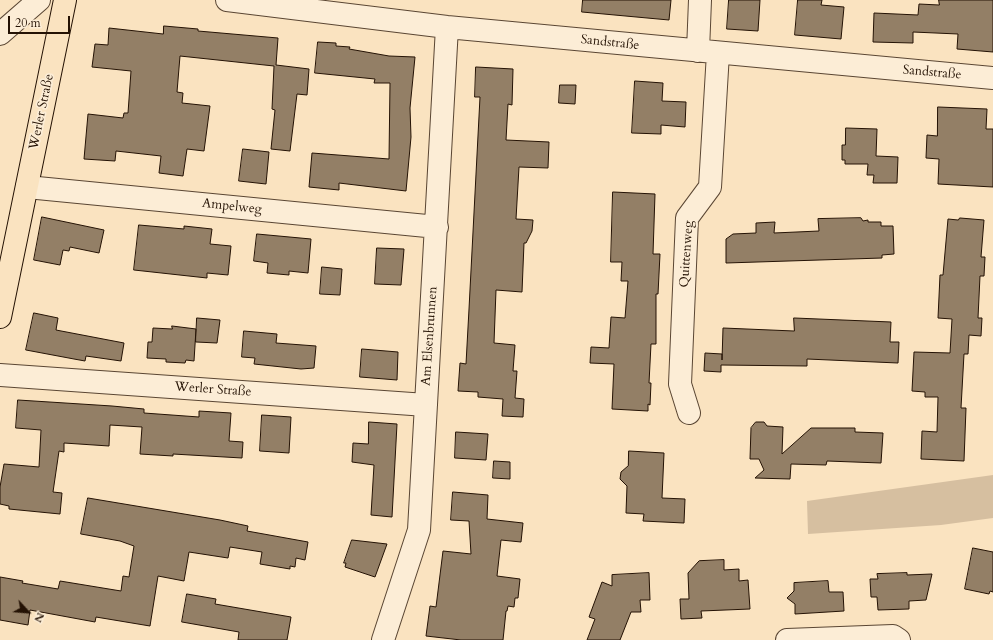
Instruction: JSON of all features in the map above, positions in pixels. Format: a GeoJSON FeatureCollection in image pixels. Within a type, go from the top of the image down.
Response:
{"type":"FeatureCollection","features":[{"type":"Feature","properties":{"kind":"main road","name":"Werler Straße"},"geometry":{"type":"LineString","coordinates":[[0,317],[65,0]]}},
{"type":"Feature","properties":{"kind":"street"},"geometry":{"type":"LineString","coordinates":[[0,34],[39,0]]}},
{"type":"Feature","properties":{"kind":"street","name":"Sandstraße"},"geometry":{"type":"LineString","coordinates":[[227,0],[448,27],[993,78]]}},
{"type":"Feature","properties":{"kind":"street","name":"Quittenweg"},"geometry":{"type":"LineString","coordinates":[[690,413],[680,384],[687,218],[710,187],[708,52],[700,0]]}},
{"type":"Feature","properties":{"kind":"street","name":"Am Elsenbrunnen"},"geometry":{"type":"LineString","coordinates":[[383,640],[419,530],[448,27]]}},
{"type":"Feature","properties":{"kind":"street","name":"Ampelweg"},"geometry":{"type":"LineString","coordinates":[[27,187],[437,227]]}},
{"type":"Feature","properties":{"kind":"street","name":"Werler Straße"},"geometry":{"type":"LineString","coordinates":[[0,376],[426,405]]}},
{"type":"Feature","properties":{"kind":"street"},"geometry":{"type":"LineString","coordinates":[[787,640],[893,636],[899,640]]}},
{"type":"Feature","properties":{"kind":"shaded area"},"geometry":{"type":"Polygon","coordinates":[[[993,475],[993,518],[941,525],[808,534],[807,501],[993,475]]]}},
{"type":"Feature","properties":{"kind":"building"},"geometry":{"type":"Polygon","coordinates":[[[583,0],[671,0],[669,20],[582,12],[583,0]]]}},
{"type":"Feature","properties":{"kind":"building"},"geometry":{"type":"Polygon","coordinates":[[[729,0],[760,0],[758,31],[727,29],[729,0]]]}},
{"type":"Feature","properties":{"kind":"building"},"geometry":{"type":"Polygon","coordinates":[[[798,0],[822,0],[821,5],[844,7],[841,39],[795,35],[798,0]]]}},
{"type":"Feature","properties":{"kind":"building"},"geometry":{"type":"Polygon","coordinates":[[[939,0],[993,0],[993,52],[957,49],[958,34],[913,32],[913,43],[873,42],[874,13],[918,15],[919,4],[939,5],[939,0]]]}},
{"type":"Feature","properties":{"kind":"building"},"geometry":{"type":"Polygon","coordinates":[[[164,26],[198,29],[198,31],[278,38],[276,65],[309,69],[307,95],[297,94],[290,151],[271,149],[275,110],[272,109],[274,66],[180,56],[177,92],[183,93],[182,103],[210,106],[204,151],[187,149],[183,176],[159,173],[161,156],[116,151],[115,161],[84,159],[88,114],[123,118],[124,113],[128,113],[131,71],[92,67],[95,44],[108,45],[109,28],[163,34],[164,26]]]}},
{"type":"Feature","properties":{"kind":"building"},"geometry":{"type":"Polygon","coordinates":[[[318,42],[336,43],[336,46],[350,47],[349,49],[389,56],[415,57],[410,108],[411,137],[406,191],[339,183],[339,190],[309,187],[312,153],[389,159],[390,83],[374,83],[375,79],[315,73],[318,42]]]}},
{"type":"Feature","properties":{"kind":"building"},"geometry":{"type":"Polygon","coordinates":[[[476,67],[513,69],[512,105],[508,104],[506,140],[549,142],[548,168],[519,167],[516,219],[533,220],[532,231],[526,243],[524,243],[522,292],[496,290],[494,343],[515,345],[513,371],[517,371],[515,398],[524,399],[523,417],[502,416],[503,399],[478,397],[478,392],[458,391],[460,363],[466,364],[480,97],[475,97],[476,67]]]}},
{"type":"Feature","properties":{"kind":"building"},"geometry":{"type":"Polygon","coordinates":[[[635,81],[663,83],[662,101],[686,102],[685,127],[661,125],[661,134],[632,133],[635,81]]]}},
{"type":"Feature","properties":{"kind":"building"},"geometry":{"type":"Polygon","coordinates":[[[560,85],[576,85],[575,104],[559,103],[560,85]]]}},
{"type":"Feature","properties":{"kind":"building"},"geometry":{"type":"Polygon","coordinates":[[[938,107],[987,109],[986,129],[993,129],[993,187],[938,184],[939,159],[926,158],[927,135],[937,136],[938,107]]]}},
{"type":"Feature","properties":{"kind":"building"},"geometry":{"type":"Polygon","coordinates":[[[846,128],[877,129],[876,156],[898,157],[897,183],[873,183],[874,175],[867,175],[868,164],[845,164],[845,160],[842,160],[842,145],[845,145],[846,128]]]}},
{"type":"Feature","properties":{"kind":"building"},"geometry":{"type":"Polygon","coordinates":[[[243,149],[269,152],[266,184],[239,181],[243,149]]]}},
{"type":"Feature","properties":{"kind":"building"},"geometry":{"type":"Polygon","coordinates":[[[613,192],[655,194],[653,254],[660,254],[658,294],[656,294],[656,344],[651,344],[649,383],[651,383],[650,405],[648,404],[648,411],[612,409],[614,364],[590,363],[591,347],[609,348],[611,317],[625,318],[628,281],[621,281],[622,262],[611,262],[613,192]]]}},
{"type":"Feature","properties":{"kind":"building"},"geometry":{"type":"Polygon","coordinates":[[[42,217],[104,230],[99,253],[70,247],[69,251],[63,250],[60,265],[34,260],[42,217]]]}},
{"type":"Feature","properties":{"kind":"building"},"geometry":{"type":"Polygon","coordinates":[[[861,218],[863,221],[868,220],[868,222],[881,222],[881,226],[893,226],[894,254],[882,255],[882,258],[726,263],[726,239],[733,234],[756,233],[756,223],[775,222],[774,233],[819,231],[818,219],[861,218]]]}},
{"type":"Feature","properties":{"kind":"building"},"geometry":{"type":"Polygon","coordinates":[[[960,218],[984,220],[981,257],[985,257],[984,276],[980,276],[978,318],[982,318],[981,336],[969,335],[968,354],[964,354],[961,408],[966,408],[964,461],[921,459],[922,431],[937,432],[938,397],[925,397],[925,392],[912,391],[914,352],[950,353],[952,319],[938,318],[940,275],[943,275],[948,219],[958,220],[960,218]]]}},
{"type":"Feature","properties":{"kind":"building"},"geometry":{"type":"Polygon","coordinates":[[[139,225],[184,229],[184,226],[212,229],[210,244],[231,246],[228,275],[207,273],[207,278],[134,270],[139,225]]]}},
{"type":"Feature","properties":{"kind":"building"},"geometry":{"type":"Polygon","coordinates":[[[257,234],[311,239],[308,273],[289,271],[289,275],[267,273],[268,263],[254,261],[257,234]]]}},
{"type":"Feature","properties":{"kind":"building"},"geometry":{"type":"Polygon","coordinates":[[[377,248],[404,249],[401,285],[375,284],[377,248]]]}},
{"type":"Feature","properties":{"kind":"building"},"geometry":{"type":"Polygon","coordinates":[[[322,267],[342,269],[340,295],[320,294],[322,267]]]}},
{"type":"Feature","properties":{"kind":"building"},"geometry":{"type":"Polygon","coordinates":[[[34,313],[58,318],[56,330],[124,343],[121,361],[86,356],[85,361],[26,350],[34,313]]]}},
{"type":"Feature","properties":{"kind":"building"},"geometry":{"type":"Polygon","coordinates":[[[197,318],[220,320],[217,343],[196,342],[197,318]]]}},
{"type":"Feature","properties":{"kind":"building"},"geometry":{"type":"Polygon","coordinates":[[[794,318],[891,322],[890,342],[899,342],[898,363],[807,359],[807,366],[721,365],[721,372],[704,371],[705,353],[722,354],[722,360],[723,328],[794,331],[794,318]]]}},
{"type":"Feature","properties":{"kind":"building"},"geometry":{"type":"Polygon","coordinates":[[[172,326],[196,329],[194,361],[186,360],[185,363],[166,362],[166,359],[147,358],[148,342],[152,342],[153,328],[172,329],[172,326]]]}},
{"type":"Feature","properties":{"kind":"building"},"geometry":{"type":"Polygon","coordinates":[[[244,331],[277,334],[276,343],[316,346],[314,368],[301,369],[254,364],[255,358],[242,357],[244,331]]]}},
{"type":"Feature","properties":{"kind":"building"},"geometry":{"type":"Polygon","coordinates":[[[362,349],[398,352],[397,380],[360,377],[362,349]]]}},
{"type":"Feature","properties":{"kind":"building"},"geometry":{"type":"Polygon","coordinates":[[[18,400],[144,409],[144,413],[199,417],[199,411],[231,413],[229,441],[243,442],[242,458],[173,454],[173,456],[140,454],[142,427],[110,425],[109,446],[64,443],[64,452],[59,451],[53,492],[62,493],[60,514],[9,509],[9,506],[0,504],[0,487],[4,464],[39,467],[41,430],[16,428],[18,400]]]}},
{"type":"Feature","properties":{"kind":"building"},"geometry":{"type":"Polygon","coordinates":[[[262,415],[291,417],[289,453],[260,451],[262,415]]]}},
{"type":"Feature","properties":{"kind":"building"},"geometry":{"type":"Polygon","coordinates":[[[369,422],[397,424],[392,517],[371,515],[374,465],[352,462],[353,443],[368,444],[369,422]]]}},
{"type":"Feature","properties":{"kind":"building"},"geometry":{"type":"Polygon","coordinates":[[[756,422],[764,422],[767,426],[783,427],[782,454],[811,428],[855,428],[855,432],[883,433],[881,463],[827,461],[826,465],[791,464],[790,479],[755,478],[764,470],[759,459],[750,459],[751,428],[756,422]]]}},
{"type":"Feature","properties":{"kind":"building"},"geometry":{"type":"Polygon","coordinates":[[[456,432],[488,434],[486,460],[455,458],[456,432]]]}},
{"type":"Feature","properties":{"kind":"building"},"geometry":{"type":"Polygon","coordinates":[[[629,451],[664,453],[662,498],[685,499],[684,523],[643,521],[644,514],[626,513],[627,486],[620,479],[621,472],[628,466],[629,451]]]}},
{"type":"Feature","properties":{"kind":"building"},"geometry":{"type":"Polygon","coordinates":[[[494,461],[510,462],[510,479],[493,478],[494,461]]]}},
{"type":"Feature","properties":{"kind":"building"},"geometry":{"type":"Polygon","coordinates":[[[453,492],[488,495],[487,519],[523,523],[521,542],[501,540],[497,576],[520,579],[518,598],[515,598],[514,607],[508,606],[506,611],[503,640],[461,640],[426,636],[430,606],[436,607],[443,551],[471,554],[469,521],[451,520],[453,492]]]}},
{"type":"Feature","properties":{"kind":"building"},"geometry":{"type":"Polygon","coordinates":[[[88,498],[220,520],[248,526],[247,531],[308,542],[305,560],[296,558],[295,567],[290,566],[290,569],[260,564],[262,552],[230,547],[228,558],[189,552],[184,581],[158,576],[150,626],[96,617],[95,622],[30,610],[28,625],[0,620],[0,577],[23,581],[22,583],[58,589],[60,581],[121,591],[123,576],[129,577],[134,546],[120,541],[81,534],[88,498]]]}},
{"type":"Feature","properties":{"kind":"building"},"geometry":{"type":"Polygon","coordinates":[[[352,540],[387,544],[375,577],[345,567],[346,563],[344,563],[352,540]]]}},
{"type":"Feature","properties":{"kind":"building"},"geometry":{"type":"Polygon","coordinates":[[[973,548],[993,552],[993,592],[990,591],[989,594],[965,589],[973,548]]]}},
{"type":"Feature","properties":{"kind":"building"},"geometry":{"type":"Polygon","coordinates":[[[724,560],[724,570],[739,569],[739,581],[748,580],[750,609],[701,611],[702,618],[681,619],[680,599],[689,599],[688,573],[699,561],[724,560]]]}},
{"type":"Feature","properties":{"kind":"building"},"geometry":{"type":"Polygon","coordinates":[[[649,573],[650,600],[640,600],[641,612],[631,612],[620,640],[587,640],[595,619],[589,617],[602,582],[612,586],[612,575],[649,573]]]}},
{"type":"Feature","properties":{"kind":"building"},"geometry":{"type":"Polygon","coordinates":[[[907,573],[907,575],[932,574],[926,600],[909,601],[909,609],[878,610],[877,597],[871,597],[870,579],[878,579],[877,574],[907,573]]]}},
{"type":"Feature","properties":{"kind":"building"},"geometry":{"type":"Polygon","coordinates":[[[828,581],[829,592],[843,592],[844,611],[795,614],[795,604],[787,598],[794,591],[794,583],[828,581]]]}},
{"type":"Feature","properties":{"kind":"building"},"geometry":{"type":"Polygon","coordinates":[[[187,594],[216,599],[215,604],[291,617],[287,640],[238,640],[239,632],[182,622],[187,594]]]}}]}
